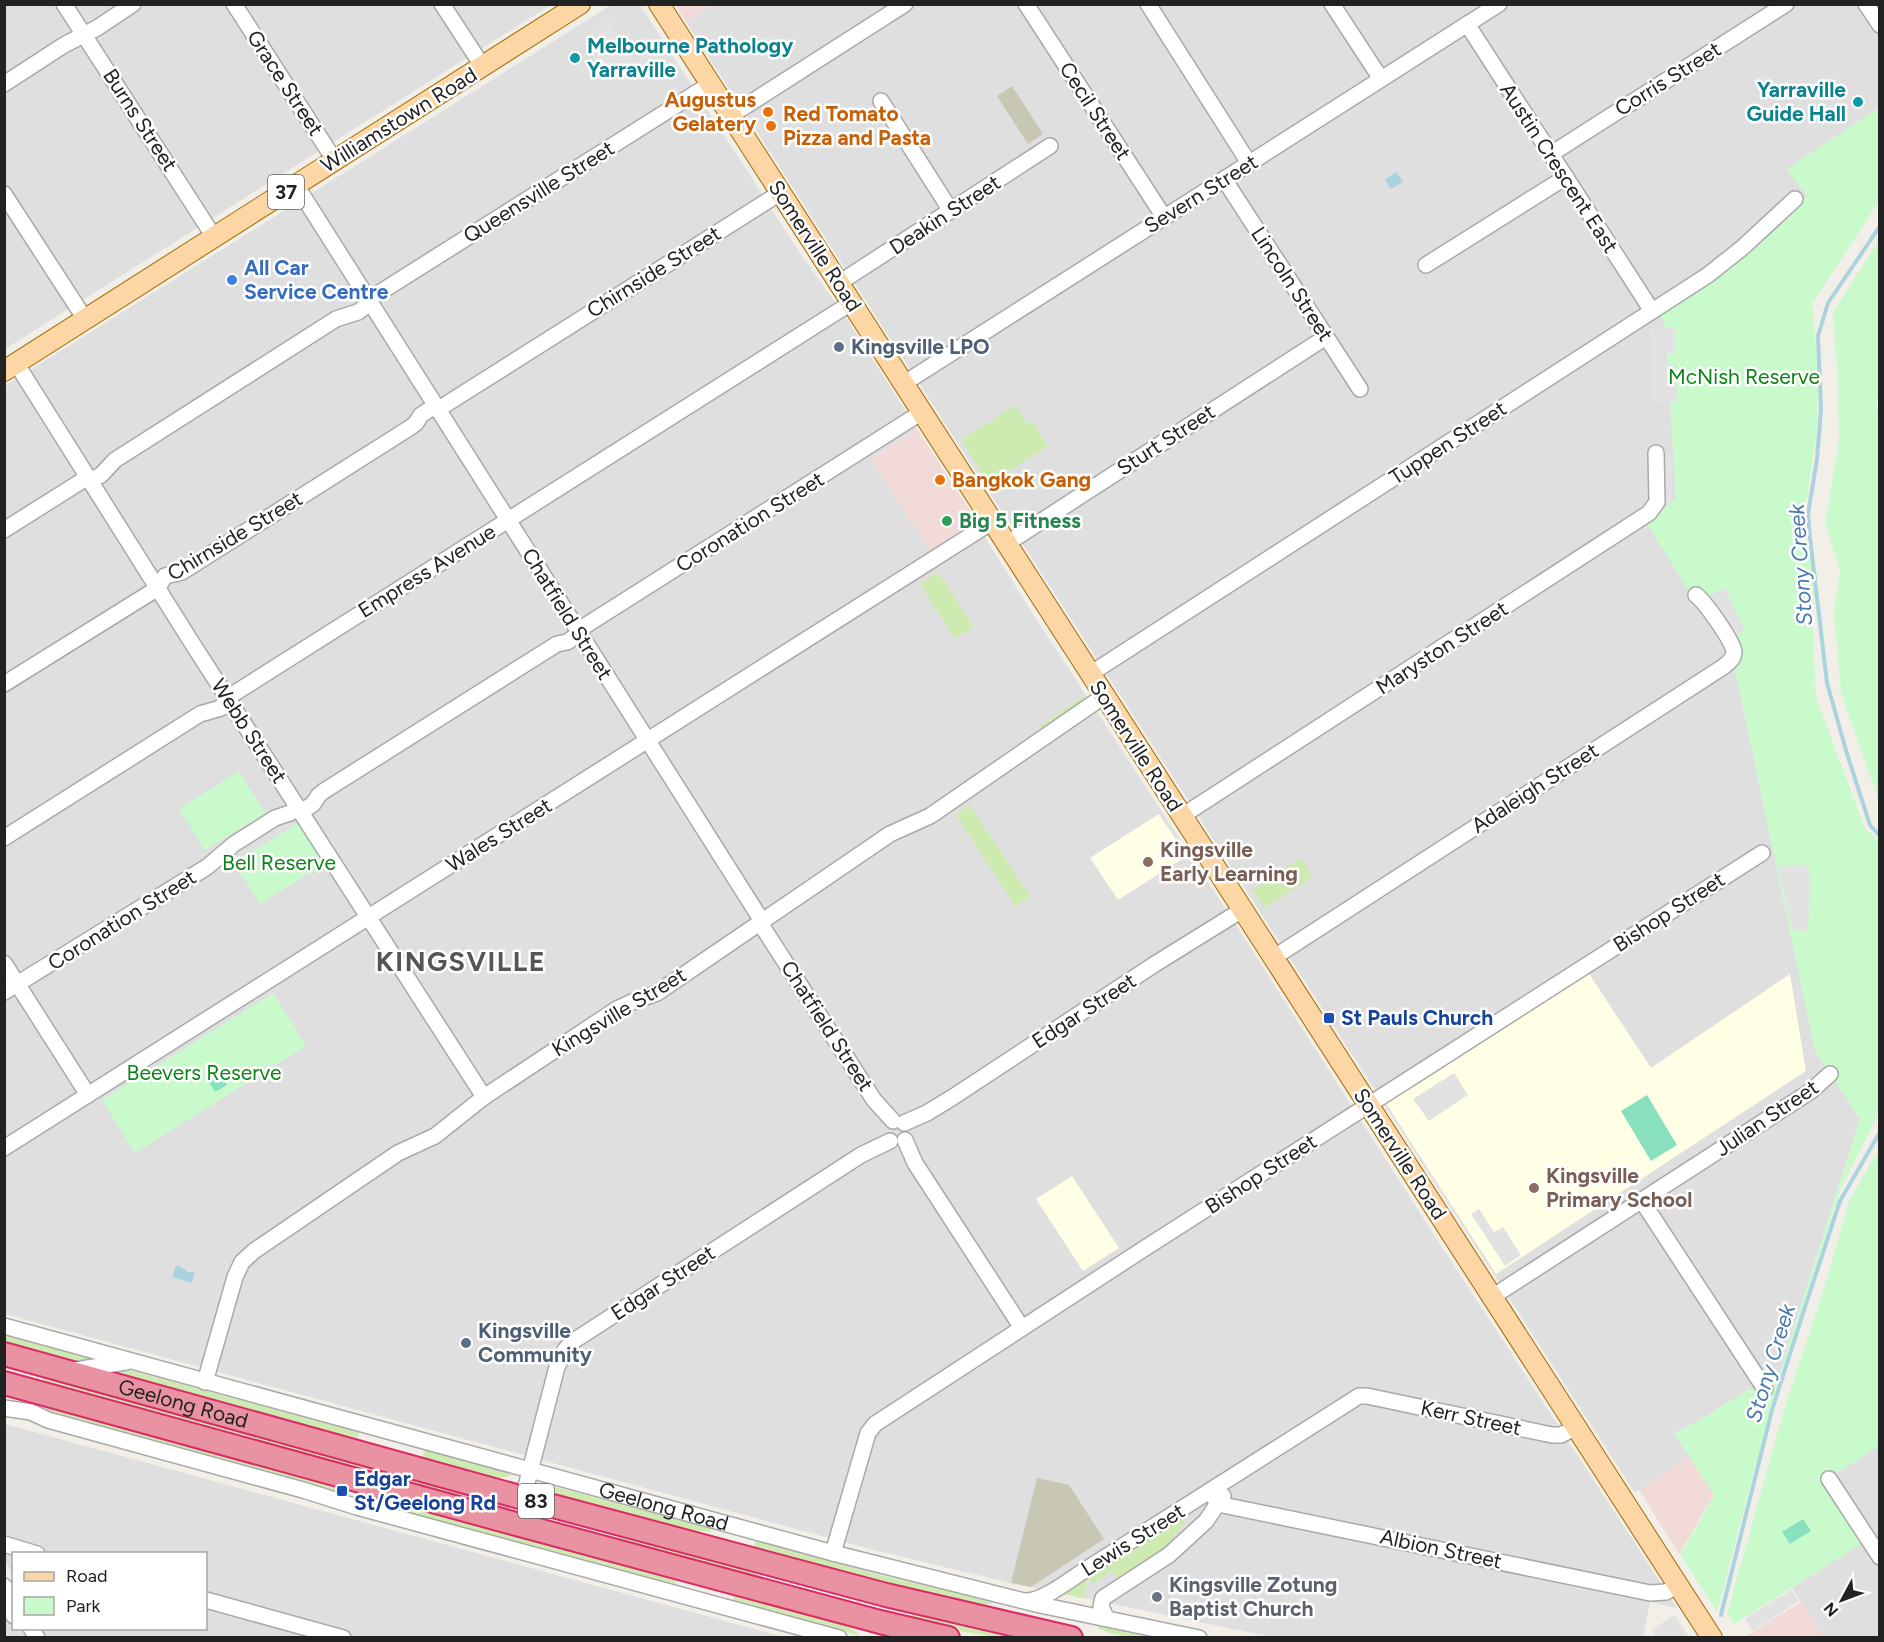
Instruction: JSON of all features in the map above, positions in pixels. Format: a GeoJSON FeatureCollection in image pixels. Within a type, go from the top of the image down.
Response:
{"type":"FeatureCollection","features":[{"type":"Feature","properties":{"kind":"highway","name":"Geelong Road"},"geometry":{"type":"LineString","coordinates":[[15,1357],[523,1498],[886,1595],[1071,1638]]}},
{"type":"Feature","properties":{"kind":"highway"},"geometry":{"type":"LineString","coordinates":[[15,1357],[42,1394]]}},
{"type":"Feature","properties":{"kind":"highway","name":"Geelong Road"},"geometry":{"type":"LineString","coordinates":[[4,1383],[516,1524],[878,1630],[948,1638]]}},
{"type":"Feature","properties":{"kind":"highway"},"geometry":{"type":"LineString","coordinates":[[516,1524],[523,1498]]}},
{"type":"Feature","properties":{"kind":"highway"},"geometry":{"type":"LineString","coordinates":[[878,1630],[886,1595]]}},
{"type":"Feature","properties":{"kind":"main road","name":"Williamstown Road"},"geometry":{"type":"LineString","coordinates":[[10,367],[580,4]]}},
{"type":"Feature","properties":{"kind":"main road","name":"Somerville Road"},"geometry":{"type":"LineString","coordinates":[[659,4],[1712,1638]]}},
{"type":"Feature","properties":{"kind":"street","name":"Burns Street"},"geometry":{"type":"LineString","coordinates":[[64,4],[214,237]]}},
{"type":"Feature","properties":{"kind":"street"},"geometry":{"type":"LineString","coordinates":[[4,84],[133,4]]}},
{"type":"Feature","properties":{"kind":"street","name":"Grace Street"},"geometry":{"type":"LineString","coordinates":[[234,4],[335,161]]}},
{"type":"Feature","properties":{"kind":"street"},"geometry":{"type":"LineString","coordinates":[[442,4],[483,67]]}},
{"type":"Feature","properties":{"kind":"street"},"geometry":{"type":"LineString","coordinates":[[730,116],[905,4]]}},
{"type":"Feature","properties":{"kind":"street","name":"Cecil Street"},"geometry":{"type":"LineString","coordinates":[[1026,4],[1164,217]]}},
{"type":"Feature","properties":{"kind":"street"},"geometry":{"type":"LineString","coordinates":[[1148,4],[1250,163]]}},
{"type":"Feature","properties":{"kind":"street"},"geometry":{"type":"LineString","coordinates":[[1332,4],[1381,80]]}},
{"type":"Feature","properties":{"kind":"street","name":"Severn Street"},"geometry":{"type":"LineString","coordinates":[[903,384],[1499,4]]}},
{"type":"Feature","properties":{"kind":"street","name":"Corris Street"},"geometry":{"type":"LineString","coordinates":[[1551,154],[1786,4]]}},
{"type":"Feature","properties":{"kind":"street"},"geometry":{"type":"LineString","coordinates":[[1866,4],[1880,25]]}},
{"type":"Feature","properties":{"kind":"street","name":"Austin Crescent East"},"geometry":{"type":"LineString","coordinates":[[1467,24],[1652,311]]}},
{"type":"Feature","properties":{"kind":"street","name":"Queensville Street"},"geometry":{"type":"LineString","coordinates":[[4,530],[89,478],[103,473],[115,460],[316,332],[342,316],[358,312],[369,302],[710,84]]}},
{"type":"Feature","properties":{"kind":"street"},"geometry":{"type":"LineString","coordinates":[[880,101],[951,211]]}},
{"type":"Feature","properties":{"kind":"street","name":"Deakin Street"},"geometry":{"type":"LineString","coordinates":[[839,283],[1050,146]]}},
{"type":"Feature","properties":{"kind":"street"},"geometry":{"type":"LineString","coordinates":[[1426,265],[1566,177]]}},
{"type":"Feature","properties":{"kind":"street","name":"Lincoln Street"},"geometry":{"type":"LineString","coordinates":[[1224,179],[1360,389]]}},
{"type":"Feature","properties":{"kind":"street","name":"Chatfield Street"},"geometry":{"type":"LineString","coordinates":[[296,186],[874,1100],[1022,1328]]}},
{"type":"Feature","properties":{"kind":"street","name":"Chirnside Street"},"geometry":{"type":"LineString","coordinates":[[4,684],[158,588],[165,576],[182,572],[411,427],[422,414],[436,408],[780,193]]}},
{"type":"Feature","properties":{"kind":"street"},"geometry":{"type":"LineString","coordinates":[[4,194],[85,319]]}},
{"type":"Feature","properties":{"kind":"street","name":"Tuppen Street"},"geometry":{"type":"LineString","coordinates":[[1090,674],[1719,267],[1795,199]]}},
{"type":"Feature","properties":{"kind":"street","name":"Empress Avenue"},"geometry":{"type":"LineString","coordinates":[[4,838],[200,714],[221,708],[227,698],[851,303]]}},
{"type":"Feature","properties":{"kind":"street","name":"Sturt Street"},"geometry":{"type":"LineString","coordinates":[[1006,544],[1326,337]]}},
{"type":"Feature","properties":{"kind":"street","name":"Webb Street"},"geometry":{"type":"LineString","coordinates":[[10,367],[89,478],[227,698],[484,1097]]}},
{"type":"Feature","properties":{"kind":"street","name":"Coronation Street"},"geometry":{"type":"LineString","coordinates":[[11,988],[207,867],[234,844],[264,824],[313,804],[322,792],[557,644],[567,642],[578,632],[922,412]]}},
{"type":"Feature","properties":{"kind":"street","name":"Maryston Street"},"geometry":{"type":"LineString","coordinates":[[1182,816],[1649,513],[1657,502],[1656,453]]}},
{"type":"Feature","properties":{"kind":"street","name":"Wales Street"},"geometry":{"type":"LineString","coordinates":[[4,1148],[992,522]]}},
{"type":"Feature","properties":{"kind":"street","name":"Adaleigh Street"},"geometry":{"type":"LineString","coordinates":[[1273,957],[1728,663],[1734,655],[1732,646],[1704,602],[1696,595]]}},
{"type":"Feature","properties":{"kind":"street","name":"Kingsville Street"},"geometry":{"type":"LineString","coordinates":[[206,1382],[235,1277],[245,1259],[257,1248],[396,1155],[435,1136],[484,1097],[621,1007],[657,993],[890,834],[930,816],[1104,696]]}},
{"type":"Feature","properties":{"kind":"street","name":"Bishop Street"},"geometry":{"type":"LineString","coordinates":[[833,1553],[870,1429],[875,1424],[1762,853]]}},
{"type":"Feature","properties":{"kind":"street","name":"Edgar Street"},"geometry":{"type":"LineString","coordinates":[[523,1498],[557,1367],[572,1342],[1242,910]]}},
{"type":"Feature","properties":{"kind":"street"},"geometry":{"type":"LineString","coordinates":[[4,963],[11,988],[88,1095]]}},
{"type":"Feature","properties":{"kind":"street","name":"Julian Street"},"geometry":{"type":"LineString","coordinates":[[1492,1297],[1811,1091],[1830,1074]]}},
{"type":"Feature","properties":{"kind":"street"},"geometry":{"type":"LineString","coordinates":[[1642,1200],[1765,1389]]}},
{"type":"Feature","properties":{"kind":"street","name":"Geelong Road"},"geometry":{"type":"LineString","coordinates":[[4,1326],[833,1553],[1086,1615],[1199,1638]]}},
{"type":"Feature","properties":{"kind":"street","name":"Geelong Road"},"geometry":{"type":"LineString","coordinates":[[63,1370],[131,1362]]}},
{"type":"Feature","properties":{"kind":"street"},"geometry":{"type":"LineString","coordinates":[[10,1409],[29,1404],[42,1394]]}},
{"type":"Feature","properties":{"kind":"street","name":"Kerr Street"},"geometry":{"type":"LineString","coordinates":[[1364,1395],[1552,1435],[1561,1435],[1576,1427]]}},
{"type":"Feature","properties":{"kind":"street","name":"Lewis Street"},"geometry":{"type":"LineString","coordinates":[[1027,1601],[1035,1600],[1214,1497],[1237,1473],[1354,1398],[1364,1395]]}},
{"type":"Feature","properties":{"kind":"street"},"geometry":{"type":"LineString","coordinates":[[10,1409],[31,1412],[48,1420],[162,1452],[839,1638]]}},
{"type":"Feature","properties":{"kind":"street"},"geometry":{"type":"LineString","coordinates":[[1829,1479],[1880,1557]]}},
{"type":"Feature","properties":{"kind":"street","name":"Lewis Street"},"geometry":{"type":"LineString","coordinates":[[1106,1618],[1101,1606],[1103,1598],[1169,1555],[1206,1521],[1214,1497]]}},
{"type":"Feature","properties":{"kind":"street","name":"Albion Street"},"geometry":{"type":"LineString","coordinates":[[1214,1497],[1650,1593],[1666,1592],[1678,1585]]}},
{"type":"Feature","properties":{"kind":"street"},"geometry":{"type":"LineString","coordinates":[[7,1546],[30,1552]]}},
{"type":"Feature","properties":{"kind":"street"},"geometry":{"type":"LineString","coordinates":[[207,1600],[343,1638]]}},
{"type":"Feature","properties":{"kind":"shaded area"},"geometry":{"type":"Polygon","coordinates":[[[713,4],[1879,5],[1879,108],[1788,169],[1807,196],[1723,271],[1666,331],[1676,500],[1734,664],[1815,1050],[1860,1119],[1776,1384],[1746,1391],[1695,1423],[1674,1433],[1690,1457],[1635,1493],[686,22],[713,4]]]}},
{"type":"Feature","properties":{"kind":"shaded area"},"geometry":{"type":"Polygon","coordinates":[[[5,5],[551,5],[5,349],[5,5]]]}},
{"type":"Feature","properties":{"kind":"shaded area"},"geometry":{"type":"Polygon","coordinates":[[[611,5],[640,5],[917,429],[871,459],[976,523],[1677,1608],[1650,1602],[1643,1637],[1272,1637],[1011,1583],[870,1549],[5,1314],[5,386],[611,5]]]}},
{"type":"Feature","properties":{"kind":"shaded area"},"geometry":{"type":"Polygon","coordinates":[[[675,5],[713,5],[686,22],[675,5]]]}},
{"type":"Feature","properties":{"kind":"shaded area"},"geometry":{"type":"Polygon","coordinates":[[[612,14],[615,18],[608,23],[633,62],[657,48],[664,59],[623,84],[611,66],[602,71],[588,48],[596,43],[588,29],[612,14]]]}},
{"type":"Feature","properties":{"kind":"shaded area"},"geometry":{"type":"Polygon","coordinates":[[[1012,86],[1043,134],[1028,144],[997,96],[1012,86]]]}},
{"type":"Feature","properties":{"kind":"shaded area"},"geometry":{"type":"Polygon","coordinates":[[[1675,328],[1675,354],[1664,353],[1664,365],[1676,365],[1677,402],[1653,403],[1650,329],[1675,328]]]}},
{"type":"Feature","properties":{"kind":"shaded area"},"geometry":{"type":"Polygon","coordinates":[[[917,429],[978,523],[931,552],[871,459],[917,429]]]}},
{"type":"Feature","properties":{"kind":"shaded area"},"geometry":{"type":"Polygon","coordinates":[[[1648,457],[1672,458],[1672,503],[1648,503],[1648,457]]]}},
{"type":"Feature","properties":{"kind":"shaded area"},"geometry":{"type":"Polygon","coordinates":[[[1725,588],[1745,630],[1732,638],[1707,596],[1725,588]]]}},
{"type":"Feature","properties":{"kind":"shaded area"},"geometry":{"type":"Polygon","coordinates":[[[1159,814],[1187,856],[1118,900],[1090,858],[1159,814]]]}},
{"type":"Feature","properties":{"kind":"shaded area"},"geometry":{"type":"Polygon","coordinates":[[[1778,865],[1808,865],[1811,889],[1807,931],[1792,930],[1778,865]]]}},
{"type":"Feature","properties":{"kind":"shaded area","name":"Kingsville Primary School"},"geometry":{"type":"Polygon","coordinates":[[[1586,969],[1651,1068],[1790,974],[1806,1071],[1496,1274],[1385,1102],[1586,969]]]}},
{"type":"Feature","properties":{"kind":"shaded area"},"geometry":{"type":"Polygon","coordinates":[[[1454,1073],[1468,1095],[1429,1121],[1413,1099],[1454,1073]]]}},
{"type":"Feature","properties":{"kind":"shaded area"},"geometry":{"type":"Polygon","coordinates":[[[1072,1176],[1119,1248],[1083,1271],[1036,1199],[1072,1176]]]}},
{"type":"Feature","properties":{"kind":"shaded area"},"geometry":{"type":"Polygon","coordinates":[[[1479,1209],[1494,1232],[1503,1227],[1521,1255],[1505,1266],[1471,1214],[1479,1209]]]}},
{"type":"Feature","properties":{"kind":"shaded area"},"geometry":{"type":"Polygon","coordinates":[[[5,1424],[783,1637],[5,1637],[4,1597],[12,1593],[12,1630],[207,1630],[207,1552],[12,1552],[12,1573],[5,1560],[5,1424]]]}},
{"type":"Feature","properties":{"kind":"shaded area"},"geometry":{"type":"Polygon","coordinates":[[[1879,1446],[1879,1637],[1824,1637],[1792,1588],[1860,1544],[1822,1482],[1879,1446]]]}},
{"type":"Feature","properties":{"kind":"shaded area"},"geometry":{"type":"Polygon","coordinates":[[[1690,1457],[1714,1495],[1679,1554],[1639,1490],[1690,1457]]]}},
{"type":"Feature","properties":{"kind":"shaded area"},"geometry":{"type":"Polygon","coordinates":[[[1037,1478],[1069,1485],[1104,1539],[1031,1587],[1011,1583],[1037,1478]]]}},
{"type":"Feature","properties":{"kind":"shaded area"},"geometry":{"type":"Polygon","coordinates":[[[1791,1590],[1799,1601],[1753,1631],[1745,1619],[1791,1590]]]}},
{"type":"Feature","properties":{"kind":"shaded area"},"geometry":{"type":"Polygon","coordinates":[[[1801,1602],[1824,1637],[1745,1637],[1801,1602]]]}},
{"type":"Feature","properties":{"kind":"shaded area"},"geometry":{"type":"Polygon","coordinates":[[[1674,1615],[1689,1637],[1656,1637],[1652,1630],[1674,1615]]]}},
{"type":"Feature","properties":{"kind":"green space","name":"McNish Reserve"},"geometry":{"type":"Polygon","coordinates":[[[1879,108],[1879,201],[1812,304],[1819,381],[1816,439],[1802,526],[1818,576],[1812,612],[1816,697],[1865,829],[1879,841],[1879,1112],[1840,1191],[1771,1407],[1717,1612],[1680,1554],[1714,1495],[1674,1433],[1695,1423],[1746,1391],[1776,1384],[1860,1119],[1815,1050],[1734,664],[1646,522],[1676,499],[1666,331],[1660,311],[1723,271],[1807,196],[1787,169],[1879,108]]]}},
{"type":"Feature","properties":{"kind":"green space"},"geometry":{"type":"Polygon","coordinates":[[[1879,240],[1880,387],[1876,408],[1880,411],[1879,801],[1841,693],[1834,612],[1840,570],[1825,523],[1839,441],[1833,312],[1879,240]]]}},
{"type":"Feature","properties":{"kind":"green space"},"geometry":{"type":"Polygon","coordinates":[[[1015,405],[1027,424],[1032,421],[1048,446],[989,484],[961,440],[1015,405]]]}},
{"type":"Feature","properties":{"kind":"green space"},"geometry":{"type":"Polygon","coordinates":[[[938,572],[972,624],[971,629],[955,639],[920,584],[938,572]]]}},
{"type":"Feature","properties":{"kind":"green space"},"geometry":{"type":"Polygon","coordinates":[[[1084,696],[1085,701],[1044,730],[1040,728],[1040,726],[1084,696]]]}},
{"type":"Feature","properties":{"kind":"green space","name":"Bell Reserve"},"geometry":{"type":"Polygon","coordinates":[[[239,771],[265,813],[205,850],[179,809],[239,771]]]}},
{"type":"Feature","properties":{"kind":"green space"},"geometry":{"type":"Polygon","coordinates":[[[970,805],[1030,896],[1015,906],[956,815],[970,805]]]}},
{"type":"Feature","properties":{"kind":"green space","name":"Bell Reserve"},"geometry":{"type":"Polygon","coordinates":[[[298,823],[324,864],[260,904],[234,863],[298,823]]]}},
{"type":"Feature","properties":{"kind":"green space"},"geometry":{"type":"Polygon","coordinates":[[[1301,858],[1313,877],[1264,908],[1252,890],[1301,858]]]}},
{"type":"Feature","properties":{"kind":"green space","name":"Beevers Reserve"},"geometry":{"type":"Polygon","coordinates":[[[273,993],[306,1046],[135,1153],[102,1100],[273,993]]]}},
{"type":"Feature","properties":{"kind":"green space"},"geometry":{"type":"Polygon","coordinates":[[[218,1071],[227,1085],[215,1092],[206,1078],[218,1071]]]}},
{"type":"Feature","properties":{"kind":"green space"},"geometry":{"type":"Polygon","coordinates":[[[1647,1095],[1677,1145],[1651,1161],[1621,1111],[1647,1095]]]}},
{"type":"Feature","properties":{"kind":"green space"},"geometry":{"type":"Polygon","coordinates":[[[1879,1149],[1879,1446],[1822,1482],[1861,1544],[1734,1624],[1727,1614],[1785,1406],[1821,1298],[1850,1199],[1879,1149]]]}},
{"type":"Feature","properties":{"kind":"green space"},"geometry":{"type":"Polygon","coordinates":[[[4,1335],[96,1360],[76,1363],[5,1344],[4,1335]]]}},
{"type":"Feature","properties":{"kind":"green space"},"geometry":{"type":"Polygon","coordinates":[[[123,1369],[359,1432],[358,1438],[332,1433],[110,1371],[123,1369]]]}},
{"type":"Feature","properties":{"kind":"green space"},"geometry":{"type":"Polygon","coordinates":[[[45,1377],[503,1504],[477,1502],[45,1383],[43,1380],[45,1377]]]}},
{"type":"Feature","properties":{"kind":"green space"},"geometry":{"type":"Polygon","coordinates":[[[57,1408],[339,1485],[336,1494],[42,1412],[41,1409],[57,1408]]]}},
{"type":"Feature","properties":{"kind":"green space"},"geometry":{"type":"Polygon","coordinates":[[[425,1450],[505,1472],[511,1476],[497,1478],[422,1458],[425,1450]]]}},
{"type":"Feature","properties":{"kind":"green space"},"geometry":{"type":"Polygon","coordinates":[[[544,1484],[711,1528],[711,1532],[683,1530],[564,1497],[544,1484]]]}},
{"type":"Feature","properties":{"kind":"green space"},"geometry":{"type":"Polygon","coordinates":[[[398,1504],[411,1505],[677,1579],[675,1586],[397,1511],[398,1504]]]}},
{"type":"Feature","properties":{"kind":"green space"},"geometry":{"type":"Polygon","coordinates":[[[1192,1510],[1164,1549],[1118,1580],[1112,1571],[1092,1584],[1087,1577],[1192,1510]]]}},
{"type":"Feature","properties":{"kind":"green space"},"geometry":{"type":"Polygon","coordinates":[[[1803,1519],[1811,1531],[1790,1544],[1782,1532],[1803,1519]]]}},
{"type":"Feature","properties":{"kind":"green space"},"geometry":{"type":"Polygon","coordinates":[[[620,1534],[727,1562],[760,1574],[758,1579],[643,1548],[619,1538],[620,1534]]]}},
{"type":"Feature","properties":{"kind":"green space"},"geometry":{"type":"Polygon","coordinates":[[[756,1540],[876,1574],[998,1602],[969,1605],[879,1583],[753,1548],[756,1540]]]}},
{"type":"Feature","properties":{"kind":"green space"},"geometry":{"type":"Polygon","coordinates":[[[1084,1579],[1089,1586],[1084,1589],[1086,1594],[1080,1598],[1061,1593],[1084,1579]]]}},
{"type":"Feature","properties":{"kind":"green space"},"geometry":{"type":"Polygon","coordinates":[[[734,1596],[746,1596],[825,1617],[860,1635],[733,1601],[734,1596]]]}},
{"type":"Feature","properties":{"kind":"green space"},"geometry":{"type":"Polygon","coordinates":[[[902,1615],[930,1616],[1013,1634],[1013,1637],[957,1630],[902,1617],[902,1615]]]}},
{"type":"Feature","properties":{"kind":"green space"},"geometry":{"type":"Polygon","coordinates":[[[1099,1625],[1141,1632],[1140,1637],[1109,1633],[1099,1629],[1099,1625]]]}},
{"type":"Feature","properties":{"kind":"water"},"geometry":{"type":"Polygon","coordinates":[[[1396,172],[1403,182],[1391,189],[1385,180],[1396,172]]]}},
{"type":"Feature","properties":{"kind":"water"},"geometry":{"type":"Polygon","coordinates":[[[178,1265],[188,1272],[195,1272],[192,1283],[172,1277],[178,1265]]]}},
{"type":"Feature","properties":{"kind":"waterway","name":"Stony Creek"},"geometry":{"type":"LineString","coordinates":[[1880,226],[1828,303],[1818,336],[1821,409],[1817,459],[1808,514],[1827,683],[1870,825],[1880,836]]}},
{"type":"Feature","properties":{"kind":"waterway","name":"Stony Creek"},"geometry":{"type":"LineString","coordinates":[[1721,1615],[1772,1410],[1806,1304],[1840,1201],[1880,1132]]}},
{"type":"Feature","properties":{"kind":"place","name":"Melbourne Pathology Yarraville"},"geometry":{"type":"Point","coordinates":[575,58]}},
{"type":"Feature","properties":{"kind":"place","name":"Yarraville Guide Hall"},"geometry":{"type":"Point","coordinates":[1858,102]}},
{"type":"Feature","properties":{"kind":"place","name":"Augustus Gelatery"},"geometry":{"type":"Point","coordinates":[768,112]}},
{"type":"Feature","properties":{"kind":"place","name":"Red Tomato Pizza and Pasta"},"geometry":{"type":"Point","coordinates":[771,126]}},
{"type":"Feature","properties":{"kind":"place","name":"All Car Service Centre"},"geometry":{"type":"Point","coordinates":[232,280]}},
{"type":"Feature","properties":{"kind":"place","name":"Kingsville LPO"},"geometry":{"type":"Point","coordinates":[839,347]}},
{"type":"Feature","properties":{"kind":"place","name":"Bangkok Gang"},"geometry":{"type":"Point","coordinates":[940,480]}},
{"type":"Feature","properties":{"kind":"place","name":"Big 5 Fitness"},"geometry":{"type":"Point","coordinates":[947,521]}},
{"type":"Feature","properties":{"kind":"place","name":"Kingsville Early Learning"},"geometry":{"type":"Point","coordinates":[1148,862]}},
{"type":"Feature","properties":{"kind":"place","name":"St Pauls Church"},"geometry":{"type":"Point","coordinates":[1329,1018]}},
{"type":"Feature","properties":{"kind":"place","name":"Kingsville Primary School"},"geometry":{"type":"Point","coordinates":[1534,1188]}},
{"type":"Feature","properties":{"kind":"place","name":"Kingsville Community"},"geometry":{"type":"Point","coordinates":[466,1343]}},
{"type":"Feature","properties":{"kind":"place","name":"Edgar St/Geelong Rd"},"geometry":{"type":"Point","coordinates":[342,1491]}},
{"type":"Feature","properties":{"kind":"place","name":"Kingsville Zotung Baptist Church"},"geometry":{"type":"Point","coordinates":[1157,1597]}},
{"type":"Feature","properties":{"kind":"district","name":"KINGSVILLE"},"geometry":{"type":"Point","coordinates":[461,962]}}]}
